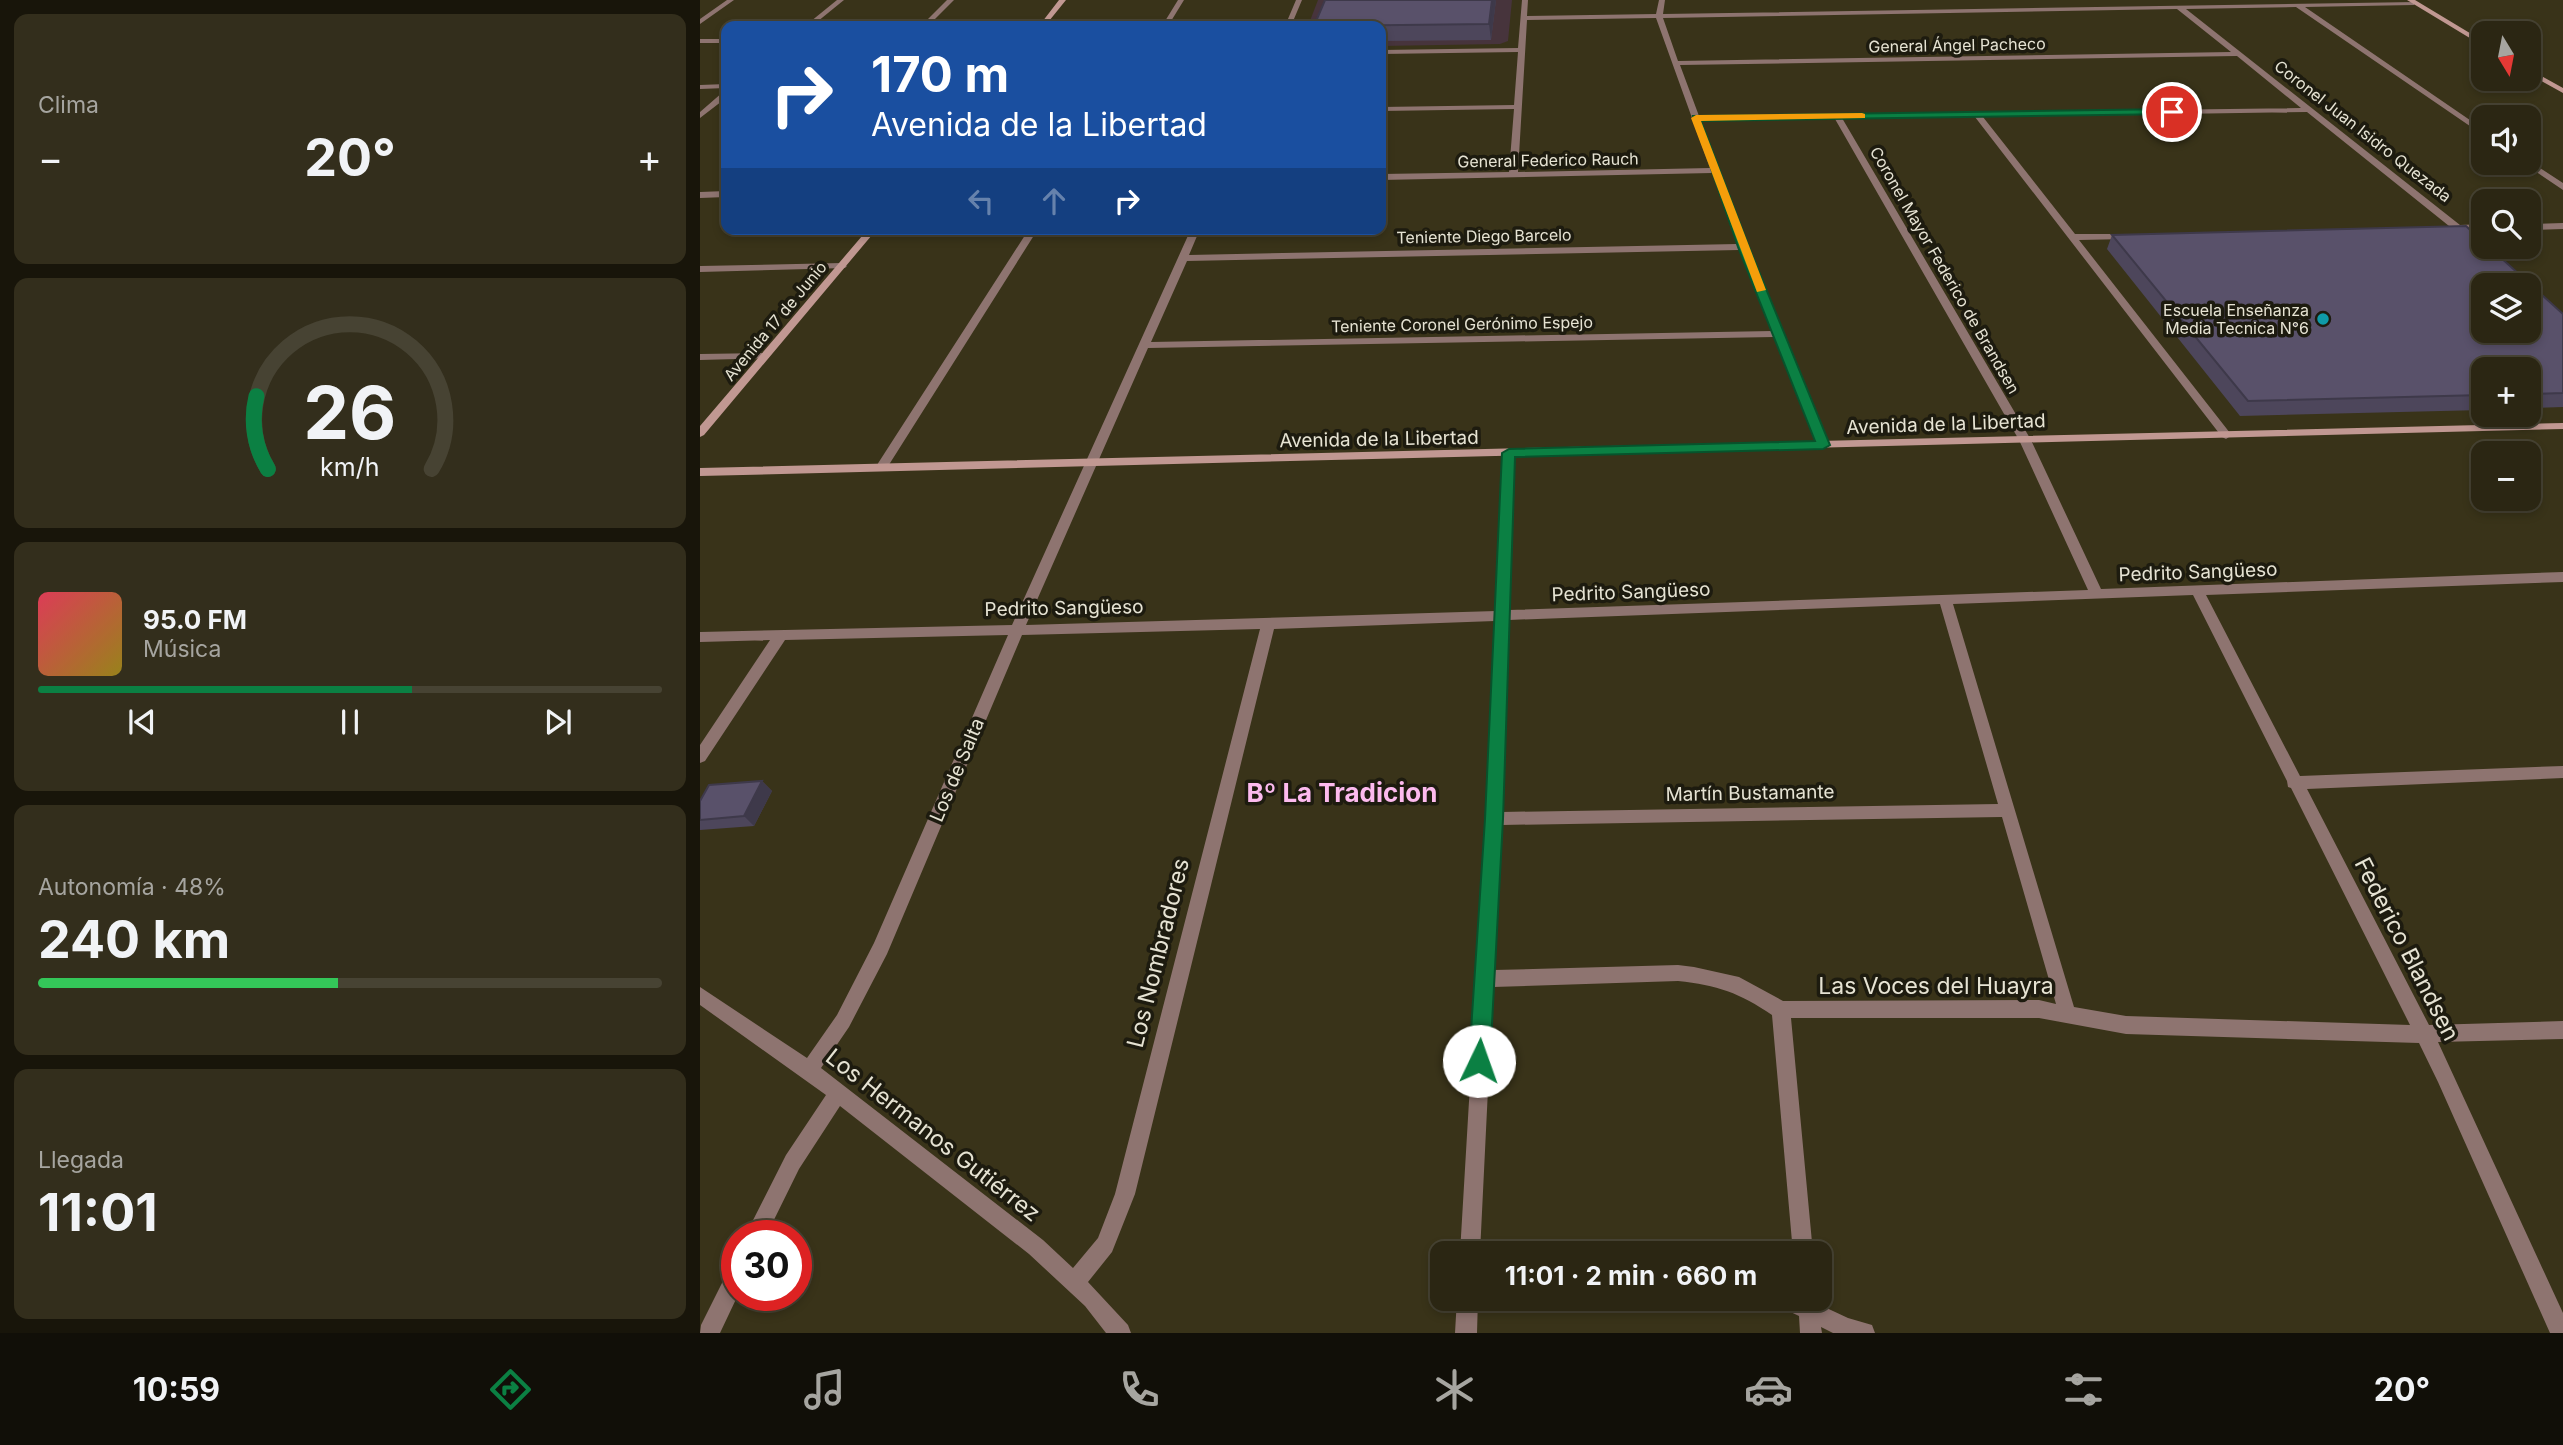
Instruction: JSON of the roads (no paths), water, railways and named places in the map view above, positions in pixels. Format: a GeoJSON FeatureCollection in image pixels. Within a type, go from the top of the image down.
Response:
{"type":"FeatureCollection","features":[{"type":"Feature","properties":{"kind":"main road"},"geometry":{"type":"LineString","coordinates":[[1046,21],[1063,0]]}},
{"type":"Feature","properties":{"kind":"main road"},"geometry":{"type":"LineString","coordinates":[[2412,2],[2471,37]]}},
{"type":"Feature","properties":{"kind":"main road"},"geometry":{"type":"LineString","coordinates":[[2541,78],[2563,91]]}},
{"type":"Feature","properties":{"kind":"main road","name":"Avenida 17 de Junio"},"geometry":{"type":"LineString","coordinates":[[700,433],[868,235]]}},
{"type":"Feature","properties":{"kind":"main road","name":"Avenida de la Libertad"},"geometry":{"type":"LineString","coordinates":[[700,472],[2563,426]]}},
{"type":"Feature","properties":{"kind":"street"},"geometry":{"type":"LineString","coordinates":[[700,22],[731,0]]}},
{"type":"Feature","properties":{"kind":"street"},"geometry":{"type":"LineString","coordinates":[[814,21],[841,0]]}},
{"type":"Feature","properties":{"kind":"street"},"geometry":{"type":"LineString","coordinates":[[929,21],[951,0]]}},
{"type":"Feature","properties":{"kind":"street"},"geometry":{"type":"LineString","coordinates":[[1168,21],[1181,0]]}},
{"type":"Feature","properties":{"kind":"street"},"geometry":{"type":"LineString","coordinates":[[1290,21],[1299,0]]}},
{"type":"Feature","properties":{"kind":"street"},"geometry":{"type":"LineString","coordinates":[[1513,174],[1525,0]]}},
{"type":"Feature","properties":{"kind":"street"},"geometry":{"type":"LineString","coordinates":[[1662,0],[1659,15],[1675,63],[1743,247],[1823,445]]}},
{"type":"Feature","properties":{"kind":"street"},"geometry":{"type":"LineString","coordinates":[[1829,0],[1834,12]]}},
{"type":"Feature","properties":{"kind":"street"},"geometry":{"type":"LineString","coordinates":[[1948,0],[1955,10]]}},
{"type":"Feature","properties":{"kind":"street"},"geometry":{"type":"LineString","coordinates":[[1523,18],[2412,2]]}},
{"type":"Feature","properties":{"kind":"street"},"geometry":{"type":"LineString","coordinates":[[2295,4],[2471,125]]}},
{"type":"Feature","properties":{"kind":"street","name":"Coronel Juan Isidro Quezada"},"geometry":{"type":"LineString","coordinates":[[2179,7],[2471,238]]}},
{"type":"Feature","properties":{"kind":"street"},"geometry":{"type":"LineString","coordinates":[[700,41],[721,41]]}},
{"type":"Feature","properties":{"kind":"street"},"geometry":{"type":"LineString","coordinates":[[1386,52],[1521,50]]}},
{"type":"Feature","properties":{"kind":"street","name":"General Ángel Pacheco"},"geometry":{"type":"LineString","coordinates":[[1675,63],[2240,54]]}},
{"type":"Feature","properties":{"kind":"street"},"geometry":{"type":"LineString","coordinates":[[700,87],[721,86]]}},
{"type":"Feature","properties":{"kind":"street"},"geometry":{"type":"LineString","coordinates":[[700,116],[721,98]]}},
{"type":"Feature","properties":{"kind":"street"},"geometry":{"type":"LineString","coordinates":[[1386,109],[1517,107]]}},
{"type":"Feature","properties":{"kind":"street"},"geometry":{"type":"LineString","coordinates":[[1696,118],[2311,110]]}},
{"type":"Feature","properties":{"kind":"street"},"geometry":{"type":"LineString","coordinates":[[1977,114],[2225,435]]}},
{"type":"Feature","properties":{"kind":"street","name":"Coronel Mayor Federico de Brandsen"},"geometry":{"type":"LineString","coordinates":[[1837,116],[2025,440]]}},
{"type":"Feature","properties":{"kind":"street","name":"General Federico Rauch"},"geometry":{"type":"LineString","coordinates":[[1386,177],[1716,170]]}},
{"type":"Feature","properties":{"kind":"street"},"geometry":{"type":"LineString","coordinates":[[2541,172],[2563,187]]}},
{"type":"Feature","properties":{"kind":"street"},"geometry":{"type":"LineString","coordinates":[[700,195],[721,194]]}},
{"type":"Feature","properties":{"kind":"street"},"geometry":{"type":"LineString","coordinates":[[2541,226],[2563,226]]}},
{"type":"Feature","properties":{"kind":"street"},"geometry":{"type":"LineString","coordinates":[[2446,228],[2471,228]]}},
{"type":"Feature","properties":{"kind":"street"},"geometry":{"type":"LineString","coordinates":[[881,468],[1030,235]]}},
{"type":"Feature","properties":{"kind":"street","name":"Los de Salta"},"geometry":{"type":"LineString","coordinates":[[809,1070],[843,1021],[881,948],[1018,627],[1194,235]]}},
{"type":"Feature","properties":{"kind":"street"},"geometry":{"type":"LineString","coordinates":[[2073,237],[2142,236]]}},
{"type":"Feature","properties":{"kind":"street","name":"Teniente Diego Barcelo"},"geometry":{"type":"LineString","coordinates":[[1184,258],[1743,247]]}},
{"type":"Feature","properties":{"kind":"street"},"geometry":{"type":"LineString","coordinates":[[700,270],[842,266]]}},
{"type":"Feature","properties":{"kind":"street","name":"Teniente Coronel Gerónimo Espejo"},"geometry":{"type":"LineString","coordinates":[[1146,345],[1778,334]]}},
{"type":"Feature","properties":{"kind":"street"},"geometry":{"type":"LineString","coordinates":[[700,357],[765,356]]}},
{"type":"Feature","properties":{"kind":"street"},"geometry":{"type":"LineString","coordinates":[[2025,440],[2097,594]]}},
{"type":"Feature","properties":{"kind":"street"},"geometry":{"type":"LineString","coordinates":[[1471,1241],[1483,978],[1494,819],[1509,453]]}},
{"type":"Feature","properties":{"kind":"street","name":"Pedrito Sangüeso"},"geometry":{"type":"LineString","coordinates":[[700,636],[1018,627],[1268,624],[2563,577]]}},
{"type":"Feature","properties":{"kind":"street","name":"Federico Blandsen"},"geometry":{"type":"LineString","coordinates":[[2198,592],[2293,783],[2445,1075],[2561,1333]]}},
{"type":"Feature","properties":{"kind":"street"},"geometry":{"type":"LineString","coordinates":[[1945,601],[2067,1012]]}},
{"type":"Feature","properties":{"kind":"street","name":"Los Nombradores"},"geometry":{"type":"LineString","coordinates":[[1074,1283],[1105,1245],[1125,1194],[1268,624]]}},
{"type":"Feature","properties":{"kind":"street"},"geometry":{"type":"LineString","coordinates":[[700,757],[781,635]]}},
{"type":"Feature","properties":{"kind":"street"},"geometry":{"type":"LineString","coordinates":[[2293,783],[2563,772]]}},
{"type":"Feature","properties":{"kind":"street","name":"Martín Bustamante"},"geometry":{"type":"LineString","coordinates":[[1494,819],[2006,810]]}},
{"type":"Feature","properties":{"kind":"street"},"geometry":{"type":"LineString","coordinates":[[1483,978],[1678,973],[1704,975],[1724,978],[1748,988],[1782,1010],[1802,1241]]}},
{"type":"Feature","properties":{"kind":"street","name":"Los Hermanos Gutiérrez"},"geometry":{"type":"LineString","coordinates":[[700,995],[809,1070],[1037,1247],[1074,1283],[1114,1331]]}},
{"type":"Feature","properties":{"kind":"street","name":"Las Voces del Huayra"},"geometry":{"type":"LineString","coordinates":[[1782,1010],[2039,1009],[2067,1012],[2126,1025],[2423,1034],[2563,1030]]}},
{"type":"Feature","properties":{"kind":"street"},"geometry":{"type":"LineString","coordinates":[[763,1220],[810,1128],[839,1093]]}},
{"type":"Feature","properties":{"kind":"street"},"geometry":{"type":"LineString","coordinates":[[709,1333],[721,1308]]}},
{"type":"Feature","properties":{"kind":"street"},"geometry":{"type":"LineString","coordinates":[[1466,1333],[1467,1311]]}},
{"type":"Feature","properties":{"kind":"street"},"geometry":{"type":"LineString","coordinates":[[1809,1311],[1811,1333]]}},
{"type":"Feature","properties":{"kind":"street"},"geometry":{"type":"LineString","coordinates":[[1822,1311],[1864,1333]]}},
{"type":"Feature","properties":{"kind":"place","name":"Escuela Enseñanza Media Tecnica N°6"},"geometry":{"type":"Point","coordinates":[2323,319]}},
{"type":"Feature","properties":{"kind":"district","name":"Bº La Tradicion"},"geometry":{"type":"Point","coordinates":[1342,792]}}]}
